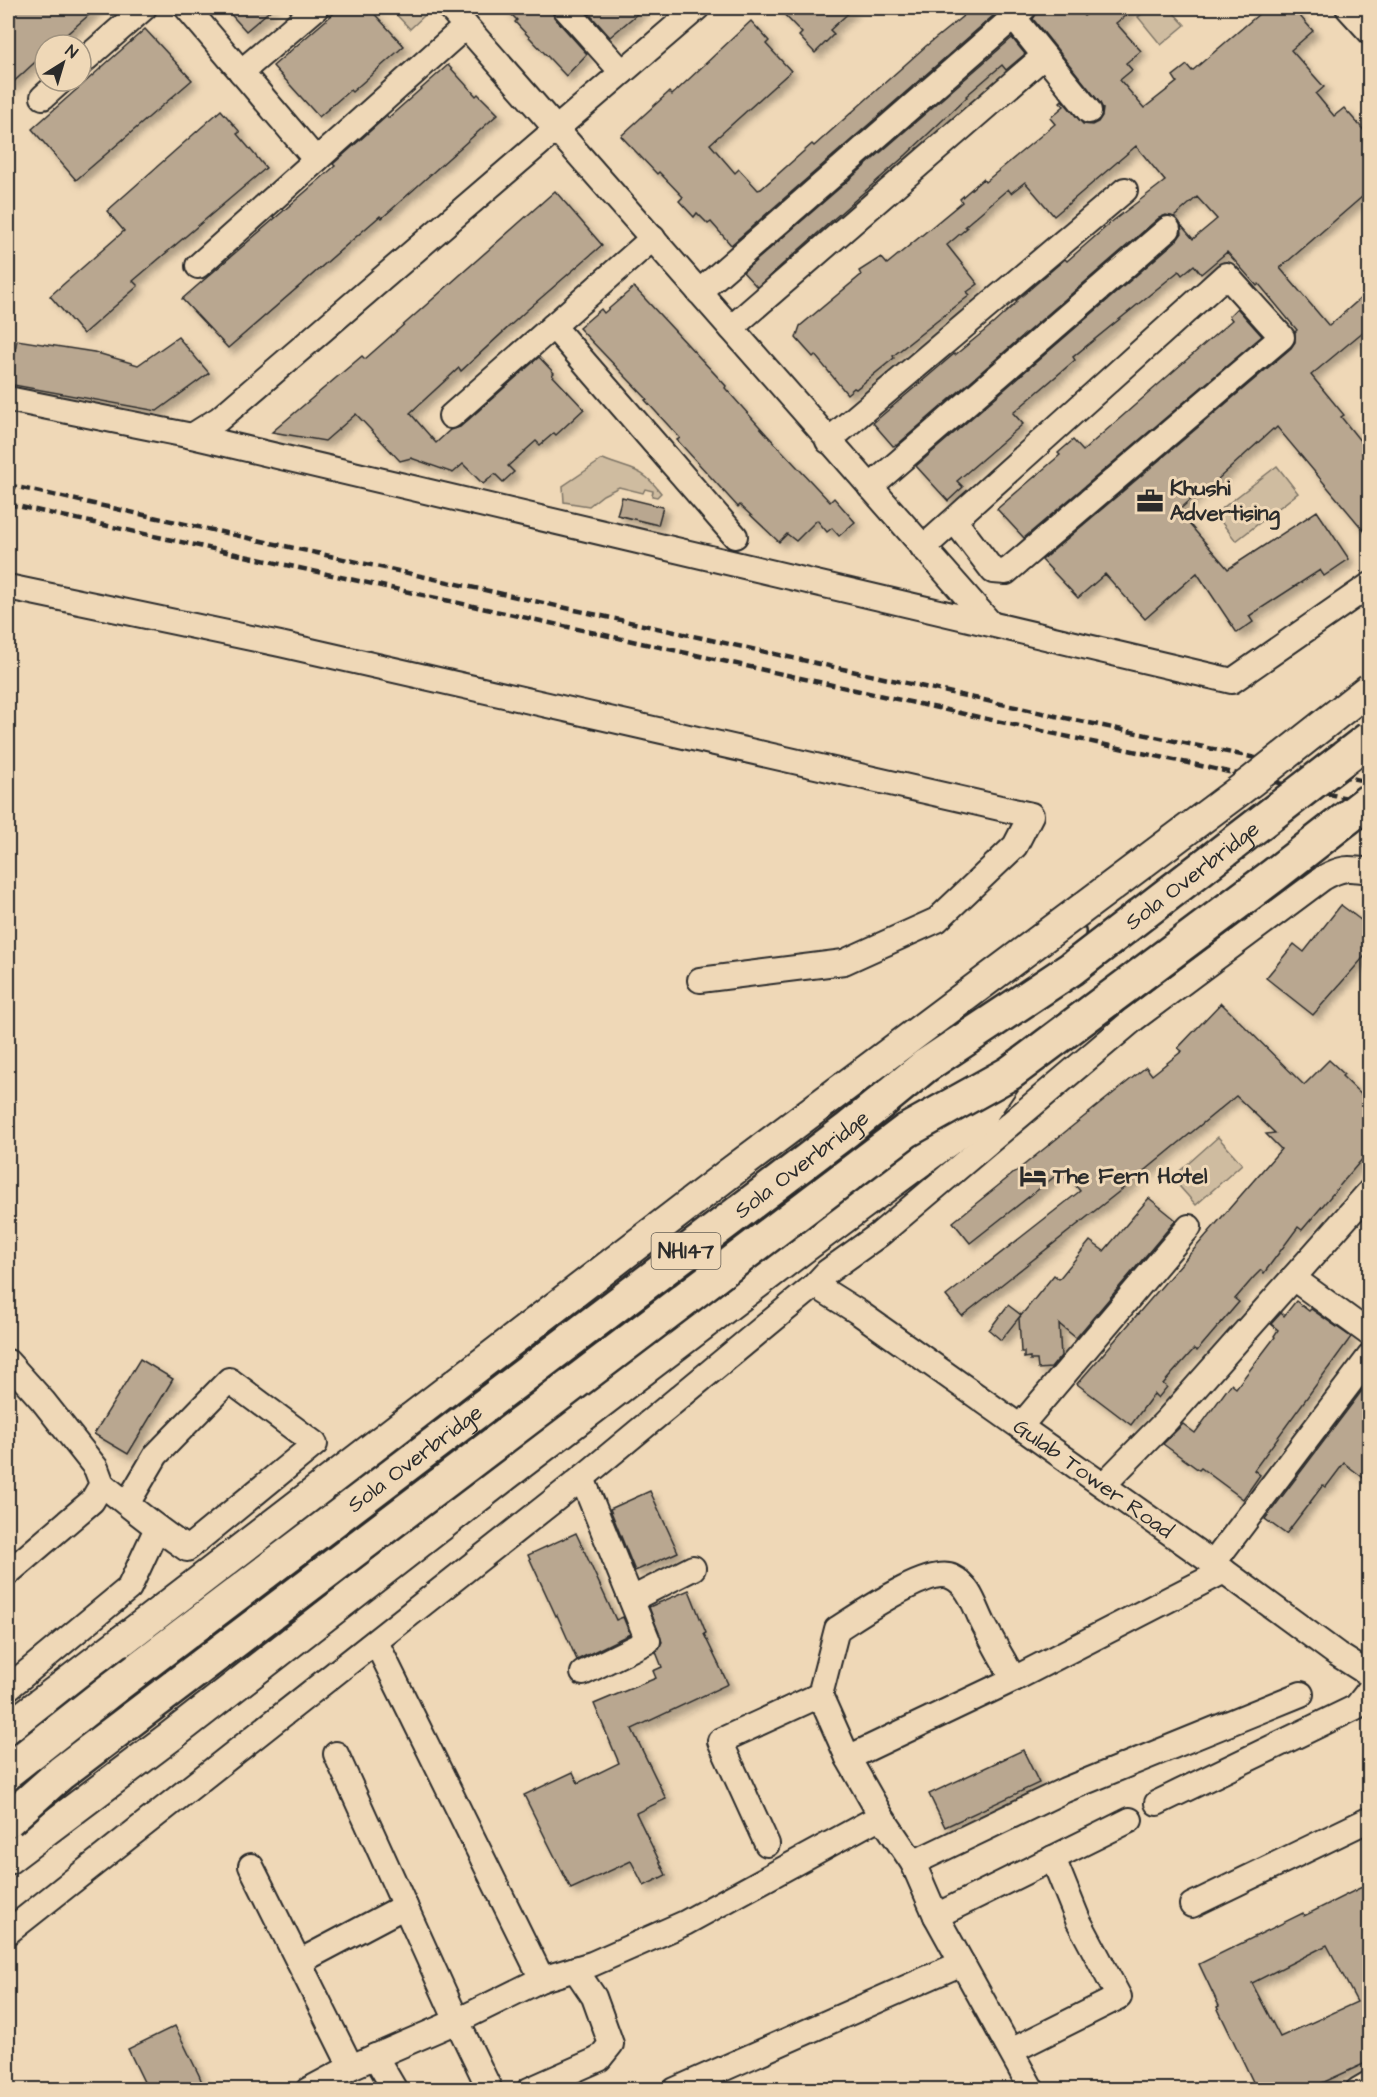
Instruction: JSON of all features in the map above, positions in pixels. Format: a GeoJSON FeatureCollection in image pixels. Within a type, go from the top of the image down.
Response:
{"type":"FeatureCollection","features":[{"type":"Feature","properties":{"kind":"highway","name":"Sola Overbridge"},"geometry":{"type":"LineString","coordinates":[[8,1771],[847,1130],[925,1066],[1071,969],[1370,738]]}},
{"type":"Feature","properties":{"kind":"highway","name":"Sola Overbridge"},"geometry":{"type":"LineString","coordinates":[[8,1820],[60,1773],[906,1131],[1010,1073],[1370,800]]}},
{"type":"Feature","properties":{"kind":"highway"},"geometry":{"type":"LineString","coordinates":[[925,1066],[1141,864]]}},
{"type":"Feature","properties":{"kind":"main road"},"geometry":{"type":"LineString","coordinates":[[8,1728],[727,1175],[1252,781],[1370,688]]}},
{"type":"Feature","properties":{"kind":"main road"},"geometry":{"type":"LineString","coordinates":[[8,1859],[784,1263],[980,1117],[1010,1073]]}},
{"type":"Feature","properties":{"kind":"street"},"geometry":{"type":"LineString","coordinates":[[93,53],[144,8]]}},
{"type":"Feature","properties":{"kind":"street"},"geometry":{"type":"LineString","coordinates":[[187,8],[316,160]]}},
{"type":"Feature","properties":{"kind":"street"},"geometry":{"type":"LineString","coordinates":[[241,72],[316,8]]}},
{"type":"Feature","properties":{"kind":"street"},"geometry":{"type":"LineString","coordinates":[[450,8],[990,623]]}},
{"type":"Feature","properties":{"kind":"street"},"geometry":{"type":"LineString","coordinates":[[565,8],[622,72]]}},
{"type":"Feature","properties":{"kind":"street"},"geometry":{"type":"LineString","coordinates":[[192,436],[219,418],[697,8]]}},
{"type":"Feature","properties":{"kind":"street"},"geometry":{"type":"LineString","coordinates":[[1348,8],[1370,32]]}},
{"type":"Feature","properties":{"kind":"street"},"geometry":{"type":"LineString","coordinates":[[699,292],[1014,11],[1044,56],[1089,111]]}},
{"type":"Feature","properties":{"kind":"street"},"geometry":{"type":"LineString","coordinates":[[198,266],[466,26]]}},
{"type":"Feature","properties":{"kind":"street"},"geometry":{"type":"LineString","coordinates":[[731,328],[1044,56]]}},
{"type":"Feature","properties":{"kind":"street"},"geometry":{"type":"LineString","coordinates":[[43,97],[48,93]]}},
{"type":"Feature","properties":{"kind":"street"},"geometry":{"type":"LineString","coordinates":[[828,441],[1125,190]]}},
{"type":"Feature","properties":{"kind":"street"},"geometry":{"type":"LineString","coordinates":[[870,487],[1168,229]]}},
{"type":"Feature","properties":{"kind":"street"},"geometry":{"type":"LineString","coordinates":[[451,416],[653,238]]}},
{"type":"Feature","properties":{"kind":"street"},"geometry":{"type":"LineString","coordinates":[[923,548],[954,520],[1226,275],[1282,337],[1006,572],[993,571],[954,520]]}},
{"type":"Feature","properties":{"kind":"street"},"geometry":{"type":"LineString","coordinates":[[553,326],[735,536]]}},
{"type":"Feature","properties":{"kind":"street"},"geometry":{"type":"LineString","coordinates":[[8,399],[192,436],[1232,681],[1370,585]]}},
{"type":"Feature","properties":{"kind":"street"},"geometry":{"type":"LineString","coordinates":[[13,594],[280,644],[1031,815],[1015,846],[937,920],[844,962],[700,980]]}},
{"type":"Feature","properties":{"kind":"street"},"geometry":{"type":"LineString","coordinates":[[8,1932],[582,1478],[821,1279],[880,1234],[1134,1019],[1323,878],[1339,869],[1370,871]]}},
{"type":"Feature","properties":{"kind":"street"},"geometry":{"type":"LineString","coordinates":[[1112,1476],[1167,1420],[1370,1191]]}},
{"type":"Feature","properties":{"kind":"street"},"geometry":{"type":"LineString","coordinates":[[1028,1417],[1190,1227]]}},
{"type":"Feature","properties":{"kind":"street"},"geometry":{"type":"LineString","coordinates":[[1293,1278],[1370,1334]]}},
{"type":"Feature","properties":{"kind":"street"},"geometry":{"type":"LineString","coordinates":[[821,1279],[864,1302],[1112,1476],[1223,1562],[1370,1656]]}},
{"type":"Feature","properties":{"kind":"street","name":"Gulab Tower Road"},"geometry":{"type":"LineString","coordinates":[[821,1279],[858,1312],[1223,1562],[1336,1654],[1370,1675]]}},
{"type":"Feature","properties":{"kind":"street"},"geometry":{"type":"LineString","coordinates":[[848,1758],[1014,1679],[1223,1562],[1370,1356]]}},
{"type":"Feature","properties":{"kind":"street"},"geometry":{"type":"LineString","coordinates":[[8,1362],[43,1401],[96,1468],[102,1484],[127,1504],[157,1528],[187,1549],[315,1444],[229,1380],[156,1455],[127,1504]]}},
{"type":"Feature","properties":{"kind":"street"},"geometry":{"type":"LineString","coordinates":[[582,1478],[648,1641],[584,1673]]}},
{"type":"Feature","properties":{"kind":"street"},"geometry":{"type":"LineString","coordinates":[[8,1573],[92,1501],[102,1484]]}},
{"type":"Feature","properties":{"kind":"street"},"geometry":{"type":"LineString","coordinates":[[8,1688],[129,1588],[157,1528]]}},
{"type":"Feature","properties":{"kind":"street"},"geometry":{"type":"LineString","coordinates":[[632,1599],[693,1568]]}},
{"type":"Feature","properties":{"kind":"street"},"geometry":{"type":"LineString","coordinates":[[1014,1679],[983,1624],[971,1596],[953,1577],[945,1575],[912,1585],[837,1629],[820,1695],[848,1758],[881,1816],[913,1863],[936,1916],[1032,2090]]}},
{"type":"Feature","properties":{"kind":"street"},"geometry":{"type":"LineString","coordinates":[[8,1699],[123,1640]]}},
{"type":"Feature","properties":{"kind":"street"},"geometry":{"type":"LineString","coordinates":[[376,1642],[542,1979]]}},
{"type":"Feature","properties":{"kind":"street"},"geometry":{"type":"LineString","coordinates":[[1157,1803],[1356,1707],[1370,1689]]}},
{"type":"Feature","properties":{"kind":"street"},"geometry":{"type":"LineString","coordinates":[[913,1863],[1065,1790],[1301,1694]]}},
{"type":"Feature","properties":{"kind":"street"},"geometry":{"type":"LineString","coordinates":[[767,1844],[717,1735],[820,1695]]}},
{"type":"Feature","properties":{"kind":"street"},"geometry":{"type":"LineString","coordinates":[[336,1754],[490,2090]]}},
{"type":"Feature","properties":{"kind":"street"},"geometry":{"type":"LineString","coordinates":[[308,2090],[351,2067],[457,2021],[542,1979],[592,1964],[685,1923],[881,1816]]}},
{"type":"Feature","properties":{"kind":"street"},"geometry":{"type":"LineString","coordinates":[[1192,1905],[1370,1819]]}},
{"type":"Feature","properties":{"kind":"street"},"geometry":{"type":"LineString","coordinates":[[936,1916],[1130,1820]]}},
{"type":"Feature","properties":{"kind":"street"},"geometry":{"type":"LineString","coordinates":[[1011,2051],[1119,1997],[1078,1920],[1053,1858]]}},
{"type":"Feature","properties":{"kind":"street"},"geometry":{"type":"LineString","coordinates":[[251,1866],[351,2067]]}},
{"type":"Feature","properties":{"kind":"street"},"geometry":{"type":"LineString","coordinates":[[299,1962],[405,1906]]}},
{"type":"Feature","properties":{"kind":"street"},"geometry":{"type":"LineString","coordinates":[[675,2090],[962,1963]]}},
{"type":"Feature","properties":{"kind":"street"},"geometry":{"type":"LineString","coordinates":[[529,2090],[599,2059],[611,2044],[594,1997],[575,1969]]}},
{"type":"Feature","properties":{"kind":"street"},"geometry":{"type":"LineString","coordinates":[[375,2056],[395,2090]]}},
{"type":"Feature","properties":{"kind":"street"},"geometry":{"type":"LineString","coordinates":[[1358,2090],[1370,2083]]}},
{"type":"Feature","properties":{"kind":"shaded area"},"geometry":{"type":"Polygon","coordinates":[[[390,8],[420,8],[426,14],[410,29],[390,8]]]}},
{"type":"Feature","properties":{"kind":"shaded area"},"geometry":{"type":"Polygon","coordinates":[[[1150,8],[1169,8],[1185,25],[1161,45],[1138,17],[1150,8]]]}},
{"type":"Feature","properties":{"kind":"shaded area"},"geometry":{"type":"Polygon","coordinates":[[[603,459],[635,470],[654,484],[661,493],[657,497],[652,496],[653,491],[645,489],[643,493],[619,487],[603,495],[589,506],[564,502],[563,486],[603,459]]]}},
{"type":"Feature","properties":{"kind":"shaded area"},"geometry":{"type":"Polygon","coordinates":[[[1277,466],[1298,493],[1236,541],[1215,514],[1277,466]]]}},
{"type":"Feature","properties":{"kind":"shaded area"},"geometry":{"type":"Polygon","coordinates":[[[1218,1137],[1242,1164],[1196,1205],[1172,1178],[1218,1137]]]}},
{"type":"Feature","properties":{"kind":"building"},"geometry":{"type":"Polygon","coordinates":[[[8,8],[97,8],[68,33],[33,33],[33,64],[8,87],[8,8]]]}},
{"type":"Feature","properties":{"kind":"building"},"geometry":{"type":"Polygon","coordinates":[[[225,8],[273,8],[246,31],[225,8]]]}},
{"type":"Feature","properties":{"kind":"building"},"geometry":{"type":"Polygon","coordinates":[[[340,8],[369,8],[404,46],[352,92],[350,90],[319,117],[273,66],[340,8]]]}},
{"type":"Feature","properties":{"kind":"building"},"geometry":{"type":"Polygon","coordinates":[[[505,8],[551,8],[554,17],[587,54],[566,76],[515,22],[517,20],[505,8]]]}},
{"type":"Feature","properties":{"kind":"building"},"geometry":{"type":"Polygon","coordinates":[[[586,8],[644,8],[610,37],[586,8]]]}},
{"type":"Feature","properties":{"kind":"building"},"geometry":{"type":"Polygon","coordinates":[[[778,8],[854,8],[830,30],[834,34],[815,53],[799,36],[802,33],[778,8]]]}},
{"type":"Feature","properties":{"kind":"building"},"geometry":{"type":"Polygon","coordinates":[[[973,8],[992,8],[994,15],[731,245],[711,222],[708,224],[697,213],[694,217],[679,201],[683,197],[659,172],[657,174],[621,136],[669,92],[672,95],[751,21],[769,41],[766,44],[791,71],[710,144],[735,173],[739,169],[758,190],[761,189],[973,8]]]}},
{"type":"Feature","properties":{"kind":"building"},"geometry":{"type":"Polygon","coordinates":[[[1038,8],[1077,8],[1084,16],[1095,8],[1135,8],[1116,23],[1141,51],[1126,63],[1132,70],[1120,80],[1144,108],[1177,82],[1173,76],[1187,65],[1192,71],[1266,8],[1293,8],[1313,31],[1291,50],[1324,87],[1316,94],[1334,116],[1344,108],[1370,137],[1370,190],[1280,268],[1329,326],[1370,290],[1370,326],[1311,375],[1344,415],[1341,417],[1361,442],[1370,436],[1370,538],[1277,427],[1273,429],[1207,489],[1205,487],[1178,511],[1228,569],[1317,511],[1349,559],[1324,576],[1320,570],[1249,616],[1253,622],[1237,633],[1197,573],[1145,619],[1105,574],[1078,598],[1042,560],[1291,348],[1295,342],[1297,330],[1259,284],[1257,286],[1227,252],[1201,274],[1194,265],[1182,275],[1179,271],[1073,357],[1075,360],[1013,413],[1023,424],[957,481],[963,487],[948,501],[916,466],[1177,240],[1182,233],[1181,225],[1193,239],[1217,219],[1197,197],[1174,217],[1166,215],[1159,218],[897,445],[893,446],[873,423],[994,323],[1065,259],[1067,261],[1114,220],[1165,181],[1136,146],[1054,216],[1025,182],[1011,193],[1008,189],[965,226],[967,228],[947,245],[978,284],[967,292],[970,295],[893,356],[894,358],[856,389],[854,388],[847,394],[815,355],[813,357],[796,338],[800,326],[861,275],[859,271],[881,257],[887,264],[962,202],[960,199],[983,179],[985,182],[1055,124],[1050,118],[1064,106],[1060,102],[1062,100],[1083,124],[1092,125],[1098,122],[1103,109],[1100,103],[1033,19],[1038,8]]]}},
{"type":"Feature","properties":{"kind":"building"},"geometry":{"type":"Polygon","coordinates":[[[145,29],[192,80],[76,180],[32,129],[73,93],[93,93],[93,75],[145,29]]]}},
{"type":"Feature","properties":{"kind":"building"},"geometry":{"type":"Polygon","coordinates":[[[1012,38],[1025,54],[1006,70],[1002,65],[966,96],[906,155],[757,287],[743,272],[1012,38]]]}},
{"type":"Feature","properties":{"kind":"building"},"geometry":{"type":"Polygon","coordinates":[[[448,65],[476,96],[478,94],[498,114],[382,218],[380,216],[228,348],[182,299],[335,166],[333,164],[387,116],[388,118],[448,65]]]}},
{"type":"Feature","properties":{"kind":"building"},"geometry":{"type":"Polygon","coordinates":[[[221,110],[240,132],[237,134],[266,168],[133,281],[138,286],[83,334],[50,296],[124,231],[107,211],[221,110]]]}},
{"type":"Feature","properties":{"kind":"building"},"geometry":{"type":"Polygon","coordinates":[[[555,191],[602,245],[461,371],[459,368],[410,413],[436,443],[450,430],[460,427],[539,357],[554,373],[552,375],[584,409],[556,435],[554,433],[540,445],[536,441],[508,466],[514,472],[503,482],[495,474],[483,484],[463,464],[453,473],[411,458],[400,461],[356,414],[325,441],[272,432],[362,356],[365,359],[555,191]]]}},
{"type":"Feature","properties":{"kind":"building"},"geometry":{"type":"Polygon","coordinates":[[[634,287],[830,502],[834,498],[855,522],[839,536],[832,528],[827,532],[817,520],[796,541],[787,534],[779,542],[740,505],[738,507],[677,440],[680,438],[645,400],[647,399],[579,328],[601,309],[604,313],[634,287]]]}},
{"type":"Feature","properties":{"kind":"building"},"geometry":{"type":"Polygon","coordinates":[[[1237,308],[1262,336],[1024,538],[997,509],[1060,455],[1058,453],[1073,440],[1083,451],[1232,320],[1229,316],[1237,308]]]}},
{"type":"Feature","properties":{"kind":"building"},"geometry":{"type":"Polygon","coordinates":[[[178,337],[209,373],[157,411],[8,384],[17,340],[94,352],[138,365],[178,337]]]}},
{"type":"Feature","properties":{"kind":"building"},"geometry":{"type":"Polygon","coordinates":[[[622,497],[663,507],[658,525],[617,515],[622,497]]]}},
{"type":"Feature","properties":{"kind":"building"},"geometry":{"type":"Polygon","coordinates":[[[1341,905],[1370,927],[1370,950],[1313,1015],[1266,978],[1294,944],[1304,952],[1341,905]]]}},
{"type":"Feature","properties":{"kind":"building"},"geometry":{"type":"Polygon","coordinates":[[[1221,1003],[1304,1085],[1329,1060],[1344,1074],[1342,1076],[1370,1103],[1370,1150],[1302,1230],[1298,1227],[1264,1273],[1261,1270],[1254,1277],[1235,1299],[1239,1302],[1197,1351],[1194,1349],[1163,1384],[1167,1387],[1158,1398],[1154,1394],[1131,1425],[1077,1384],[1281,1149],[1266,1134],[1275,1133],[1236,1096],[962,1316],[946,1296],[1080,1191],[1063,1170],[970,1243],[953,1222],[1146,1067],[1152,1075],[1182,1051],[1178,1048],[1221,1003]]]}},
{"type":"Feature","properties":{"kind":"building"},"geometry":{"type":"Polygon","coordinates":[[[1149,1198],[1176,1220],[1076,1338],[1059,1324],[1061,1356],[1051,1368],[1038,1369],[1037,1360],[1030,1360],[1030,1357],[1024,1358],[1024,1352],[1021,1352],[1019,1318],[1054,1275],[1059,1279],[1090,1241],[1104,1251],[1149,1198]]]}},
{"type":"Feature","properties":{"kind":"building"},"geometry":{"type":"Polygon","coordinates":[[[1296,1301],[1351,1337],[1254,1470],[1260,1475],[1243,1499],[1163,1444],[1183,1424],[1195,1433],[1231,1384],[1236,1388],[1275,1337],[1278,1330],[1271,1324],[1281,1313],[1284,1316],[1296,1301]]]}},
{"type":"Feature","properties":{"kind":"building"},"geometry":{"type":"Polygon","coordinates":[[[1008,1305],[1021,1315],[1001,1340],[989,1330],[1008,1305]]]}},
{"type":"Feature","properties":{"kind":"building"},"geometry":{"type":"Polygon","coordinates":[[[140,1359],[173,1379],[128,1454],[94,1434],[140,1359]]]}},
{"type":"Feature","properties":{"kind":"building"},"geometry":{"type":"Polygon","coordinates":[[[1370,1380],[1370,1483],[1344,1463],[1326,1487],[1323,1485],[1286,1534],[1265,1519],[1370,1380]]]}},
{"type":"Feature","properties":{"kind":"building"},"geometry":{"type":"Polygon","coordinates":[[[650,1491],[678,1552],[635,1571],[610,1509],[650,1491]]]}},
{"type":"Feature","properties":{"kind":"building"},"geometry":{"type":"Polygon","coordinates":[[[576,1533],[616,1620],[623,1617],[630,1634],[577,1660],[528,1555],[576,1533]]]}},
{"type":"Feature","properties":{"kind":"building"},"geometry":{"type":"Polygon","coordinates":[[[689,1590],[706,1633],[704,1634],[728,1684],[632,1729],[666,1799],[636,1813],[666,1875],[644,1886],[631,1861],[571,1889],[524,1795],[573,1772],[578,1783],[619,1763],[594,1704],[656,1678],[653,1671],[662,1667],[656,1652],[662,1642],[649,1607],[689,1590]]]}},
{"type":"Feature","properties":{"kind":"building"},"geometry":{"type":"Polygon","coordinates":[[[1023,1750],[1039,1783],[945,1827],[929,1794],[1023,1750]]]}},
{"type":"Feature","properties":{"kind":"building"},"geometry":{"type":"Polygon","coordinates":[[[1370,1883],[1370,2061],[1307,2090],[1257,2090],[1199,1964],[1303,1913],[1304,1916],[1370,1883]],[[1327,1945],[1252,1983],[1280,2037],[1357,2002],[1327,1945]]]}},
{"type":"Feature","properties":{"kind":"building"},"geometry":{"type":"Polygon","coordinates":[[[175,2026],[205,2090],[148,2090],[128,2049],[175,2026]]]}},
{"type":"Feature","properties":{"kind":"railway"},"geometry":{"type":"LineString","coordinates":[[8,485],[1056,716],[1370,782]]}},
{"type":"Feature","properties":{"kind":"railway"},"geometry":{"type":"LineString","coordinates":[[8,504],[1370,803]]}},
{"type":"Feature","properties":{"kind":"place","name":"Khushi Advertising"},"geometry":{"type":"Point","coordinates":[1150,501]}},
{"type":"Feature","properties":{"kind":"place","name":"The Fern Hotel"},"geometry":{"type":"Point","coordinates":[1033,1176]}}]}
